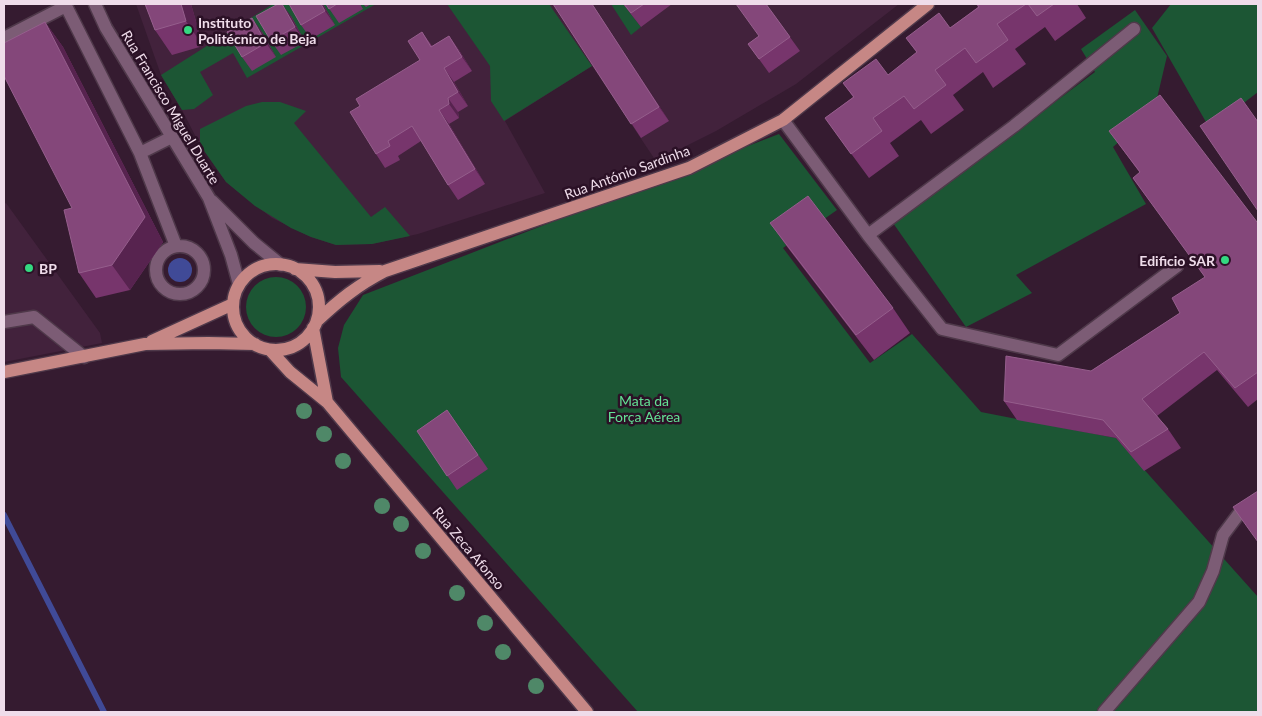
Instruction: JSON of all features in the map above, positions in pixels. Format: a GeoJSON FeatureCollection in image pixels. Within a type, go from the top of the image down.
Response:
{"type":"FeatureCollection","features":[{"type":"Feature","properties":{"kind":"main road","name":"Rua António Sardinha"},"geometry":{"type":"LineString","coordinates":[[270,350],[283,349],[295,345],[306,338],[315,324],[343,297],[385,271],[689,168],[783,120],[928,4]]}},
{"type":"Feature","properties":{"kind":"main road","name":"Rua António Sardinha"},"geometry":{"type":"LineString","coordinates":[[239,284],[257,268],[269,264],[335,272],[385,271]]}},
{"type":"Feature","properties":{"kind":"main road","name":"Rua António Sardinha"},"geometry":{"type":"LineString","coordinates":[[294,268],[313,285],[319,309],[315,324]]}},
{"type":"Feature","properties":{"kind":"main road"},"geometry":{"type":"LineString","coordinates":[[239,284],[233,304],[238,328],[245,337],[255,344],[270,350]]}},
{"type":"Feature","properties":{"kind":"main road"},"geometry":{"type":"LineString","coordinates":[[145,344],[233,304]]}},
{"type":"Feature","properties":{"kind":"main road","name":"Rua Zeca Afonso"},"geometry":{"type":"LineString","coordinates":[[315,324],[327,402]]}},
{"type":"Feature","properties":{"kind":"main road"},"geometry":{"type":"LineString","coordinates":[[4,372],[145,344],[255,344]]}},
{"type":"Feature","properties":{"kind":"main road","name":"Rua Zeca Afonso"},"geometry":{"type":"LineString","coordinates":[[270,350],[290,372],[327,402],[588,712]]}},
{"type":"Feature","properties":{"kind":"street","name":"Rua Francisco Miguel Duarte"},"geometry":{"type":"LineString","coordinates":[[95,4],[106,28],[209,198]]}},
{"type":"Feature","properties":{"kind":"street"},"geometry":{"type":"LineString","coordinates":[[4,38],[66,6],[140,153],[176,246]]}},
{"type":"Feature","properties":{"kind":"street"},"geometry":{"type":"LineString","coordinates":[[868,235],[1014,126],[1134,29]]}},
{"type":"Feature","properties":{"kind":"street"},"geometry":{"type":"LineString","coordinates":[[783,120],[868,235],[942,330],[1058,355],[1177,266]]}},
{"type":"Feature","properties":{"kind":"street"},"geometry":{"type":"LineString","coordinates":[[140,153],[172,137]]}},
{"type":"Feature","properties":{"kind":"street"},"geometry":{"type":"LineString","coordinates":[[209,198],[254,243],[281,264]]}},
{"type":"Feature","properties":{"kind":"street"},"geometry":{"type":"LineString","coordinates":[[209,198],[231,255],[239,284]]}},
{"type":"Feature","properties":{"kind":"street"},"geometry":{"type":"LineString","coordinates":[[4,322],[34,316],[84,357]]}},
{"type":"Feature","properties":{"kind":"street"},"geometry":{"type":"LineString","coordinates":[[1104,712],[1199,602],[1213,571],[1223,535],[1238,515],[1258,499]]}},
{"type":"Feature","properties":{"kind":"shaded area"},"geometry":{"type":"Polygon","coordinates":[[[136,4],[899,4],[796,84],[716,131],[656,161],[592,66],[505,121],[545,193],[418,234],[372,244],[336,245],[311,237],[272,218],[226,182],[200,145],[161,75],[136,4]]]}},
{"type":"Feature","properties":{"kind":"shaded area","name":"BP"},"geometry":{"type":"Polygon","coordinates":[[[6,203],[100,333],[102,343],[4,362],[4,204],[6,203]]]}},
{"type":"Feature","properties":{"kind":"green space"},"geometry":{"type":"Polygon","coordinates":[[[273,4],[376,4],[247,78],[233,53],[200,72],[213,95],[194,109],[182,110],[161,75],[273,4]]]}},
{"type":"Feature","properties":{"kind":"green space"},"geometry":{"type":"Polygon","coordinates":[[[447,4],[549,4],[592,66],[504,121],[491,101],[490,66],[447,4]]]}},
{"type":"Feature","properties":{"kind":"green space"},"geometry":{"type":"Polygon","coordinates":[[[611,4],[633,4],[627,9],[641,27],[631,35],[611,4]]]}},
{"type":"Feature","properties":{"kind":"green space"},"geometry":{"type":"Polygon","coordinates":[[[1171,4],[1258,4],[1258,92],[1210,129],[1152,28],[1171,4]]]}},
{"type":"Feature","properties":{"kind":"green space"},"geometry":{"type":"Polygon","coordinates":[[[1135,10],[1167,56],[1154,111],[1113,147],[1146,204],[1016,275],[1032,293],[966,327],[893,223],[1095,72],[1081,49],[1135,10]]]}},
{"type":"Feature","properties":{"kind":"green space"},"geometry":{"type":"Polygon","coordinates":[[[262,102],[280,102],[306,111],[294,123],[371,217],[385,207],[410,236],[372,244],[336,245],[291,228],[255,206],[226,182],[200,145],[200,129],[246,106],[262,102]]]}},
{"type":"Feature","properties":{"kind":"green space","name":"Mata da Força Aérea"},"geometry":{"type":"Polygon","coordinates":[[[779,134],[837,210],[783,248],[870,363],[912,334],[981,412],[1116,438],[1258,597],[1258,712],[638,712],[341,377],[338,348],[344,325],[363,295],[779,134]]]}},
{"type":"Feature","properties":{"kind":"green space"},"geometry":{"type":"Polygon","coordinates":[[[276,277],[293,282],[301,290],[306,307],[301,324],[293,332],[276,337],[259,332],[251,324],[246,307],[251,290],[259,282],[276,277]]]}},
{"type":"Feature","properties":{"kind":"water"},"geometry":{"type":"Polygon","coordinates":[[[180,258],[189,261],[192,270],[189,279],[180,282],[171,279],[168,270],[171,261],[180,258]]]}},
{"type":"Feature","properties":{"kind":"building"},"geometry":{"type":"Polygon","coordinates":[[[145,4],[181,4],[186,21],[155,30],[145,4]]]}},
{"type":"Feature","properties":{"kind":"building"},"geometry":{"type":"Polygon","coordinates":[[[278,4],[282,4],[295,27],[271,41],[256,16],[278,4]]]}},
{"type":"Feature","properties":{"kind":"building"},"geometry":{"type":"Polygon","coordinates":[[[289,4],[321,4],[325,11],[301,25],[289,4]]]}},
{"type":"Feature","properties":{"kind":"building"},"geometry":{"type":"Polygon","coordinates":[[[326,4],[337,4],[329,9],[326,4]]]}},
{"type":"Feature","properties":{"kind":"building"},"geometry":{"type":"Polygon","coordinates":[[[553,4],[592,4],[659,107],[631,124],[553,4]]]}},
{"type":"Feature","properties":{"kind":"building"},"geometry":{"type":"Polygon","coordinates":[[[624,4],[644,4],[631,13],[624,4]]]}},
{"type":"Feature","properties":{"kind":"building"},"geometry":{"type":"Polygon","coordinates":[[[736,4],[766,4],[790,37],[759,59],[748,44],[759,36],[736,4]]]}},
{"type":"Feature","properties":{"kind":"building"},"geometry":{"type":"Polygon","coordinates":[[[977,4],[1026,4],[997,24],[1008,40],[976,63],[965,48],[935,70],[946,85],[914,109],[904,96],[873,118],[882,131],[851,154],[825,118],[854,97],[843,83],[876,59],[888,75],[917,52],[906,38],[939,13],[950,28],[979,7],[977,4]]]}},
{"type":"Feature","properties":{"kind":"building"},"geometry":{"type":"Polygon","coordinates":[[[1028,4],[1054,4],[1037,16],[1028,4]]]}},
{"type":"Feature","properties":{"kind":"building"},"geometry":{"type":"Polygon","coordinates":[[[252,18],[266,43],[242,57],[227,32],[252,18]]]}},
{"type":"Feature","properties":{"kind":"building"},"geometry":{"type":"Polygon","coordinates":[[[45,22],[145,217],[112,265],[79,273],[64,210],[72,208],[4,76],[4,43],[45,22]]]}},
{"type":"Feature","properties":{"kind":"building"},"geometry":{"type":"Polygon","coordinates":[[[422,32],[431,47],[449,36],[462,57],[444,68],[458,92],[448,98],[449,104],[439,110],[475,169],[448,185],[412,126],[388,141],[390,146],[376,154],[350,112],[360,106],[356,99],[420,60],[408,41],[422,32]]]}},
{"type":"Feature","properties":{"kind":"building","name":"Edificio SAR"},"geometry":{"type":"Polygon","coordinates":[[[1160,95],[1258,222],[1258,372],[1235,388],[1204,352],[1142,399],[1168,429],[1131,452],[1103,420],[1004,401],[1006,356],[1091,371],[1180,313],[1172,298],[1205,277],[1133,178],[1140,172],[1109,131],[1160,95]]]}},
{"type":"Feature","properties":{"kind":"building"},"geometry":{"type":"Polygon","coordinates":[[[1241,98],[1258,122],[1258,211],[1200,126],[1241,98]]]}},
{"type":"Feature","properties":{"kind":"building"},"geometry":{"type":"Polygon","coordinates":[[[808,196],[893,308],[856,335],[770,223],[808,196]]]}},
{"type":"Feature","properties":{"kind":"building"},"geometry":{"type":"Polygon","coordinates":[[[447,410],[478,455],[447,476],[417,431],[447,410]]]}},
{"type":"Feature","properties":{"kind":"building"},"geometry":{"type":"Polygon","coordinates":[[[1258,491],[1258,542],[1233,507],[1258,491]]]}},
{"type":"Feature","properties":{"kind":"waterway"},"geometry":{"type":"LineString","coordinates":[[4,515],[104,712]]}},
{"type":"Feature","properties":{"kind":"place","name":"Instituto Politécnico de Beja"},"geometry":{"type":"Point","coordinates":[188,30]}},
{"type":"Feature","properties":{"kind":"place","name":"Edificio SAR"},"geometry":{"type":"Point","coordinates":[1225,260]}},
{"type":"Feature","properties":{"kind":"place","name":"BP"},"geometry":{"type":"Point","coordinates":[29,268]}}]}
